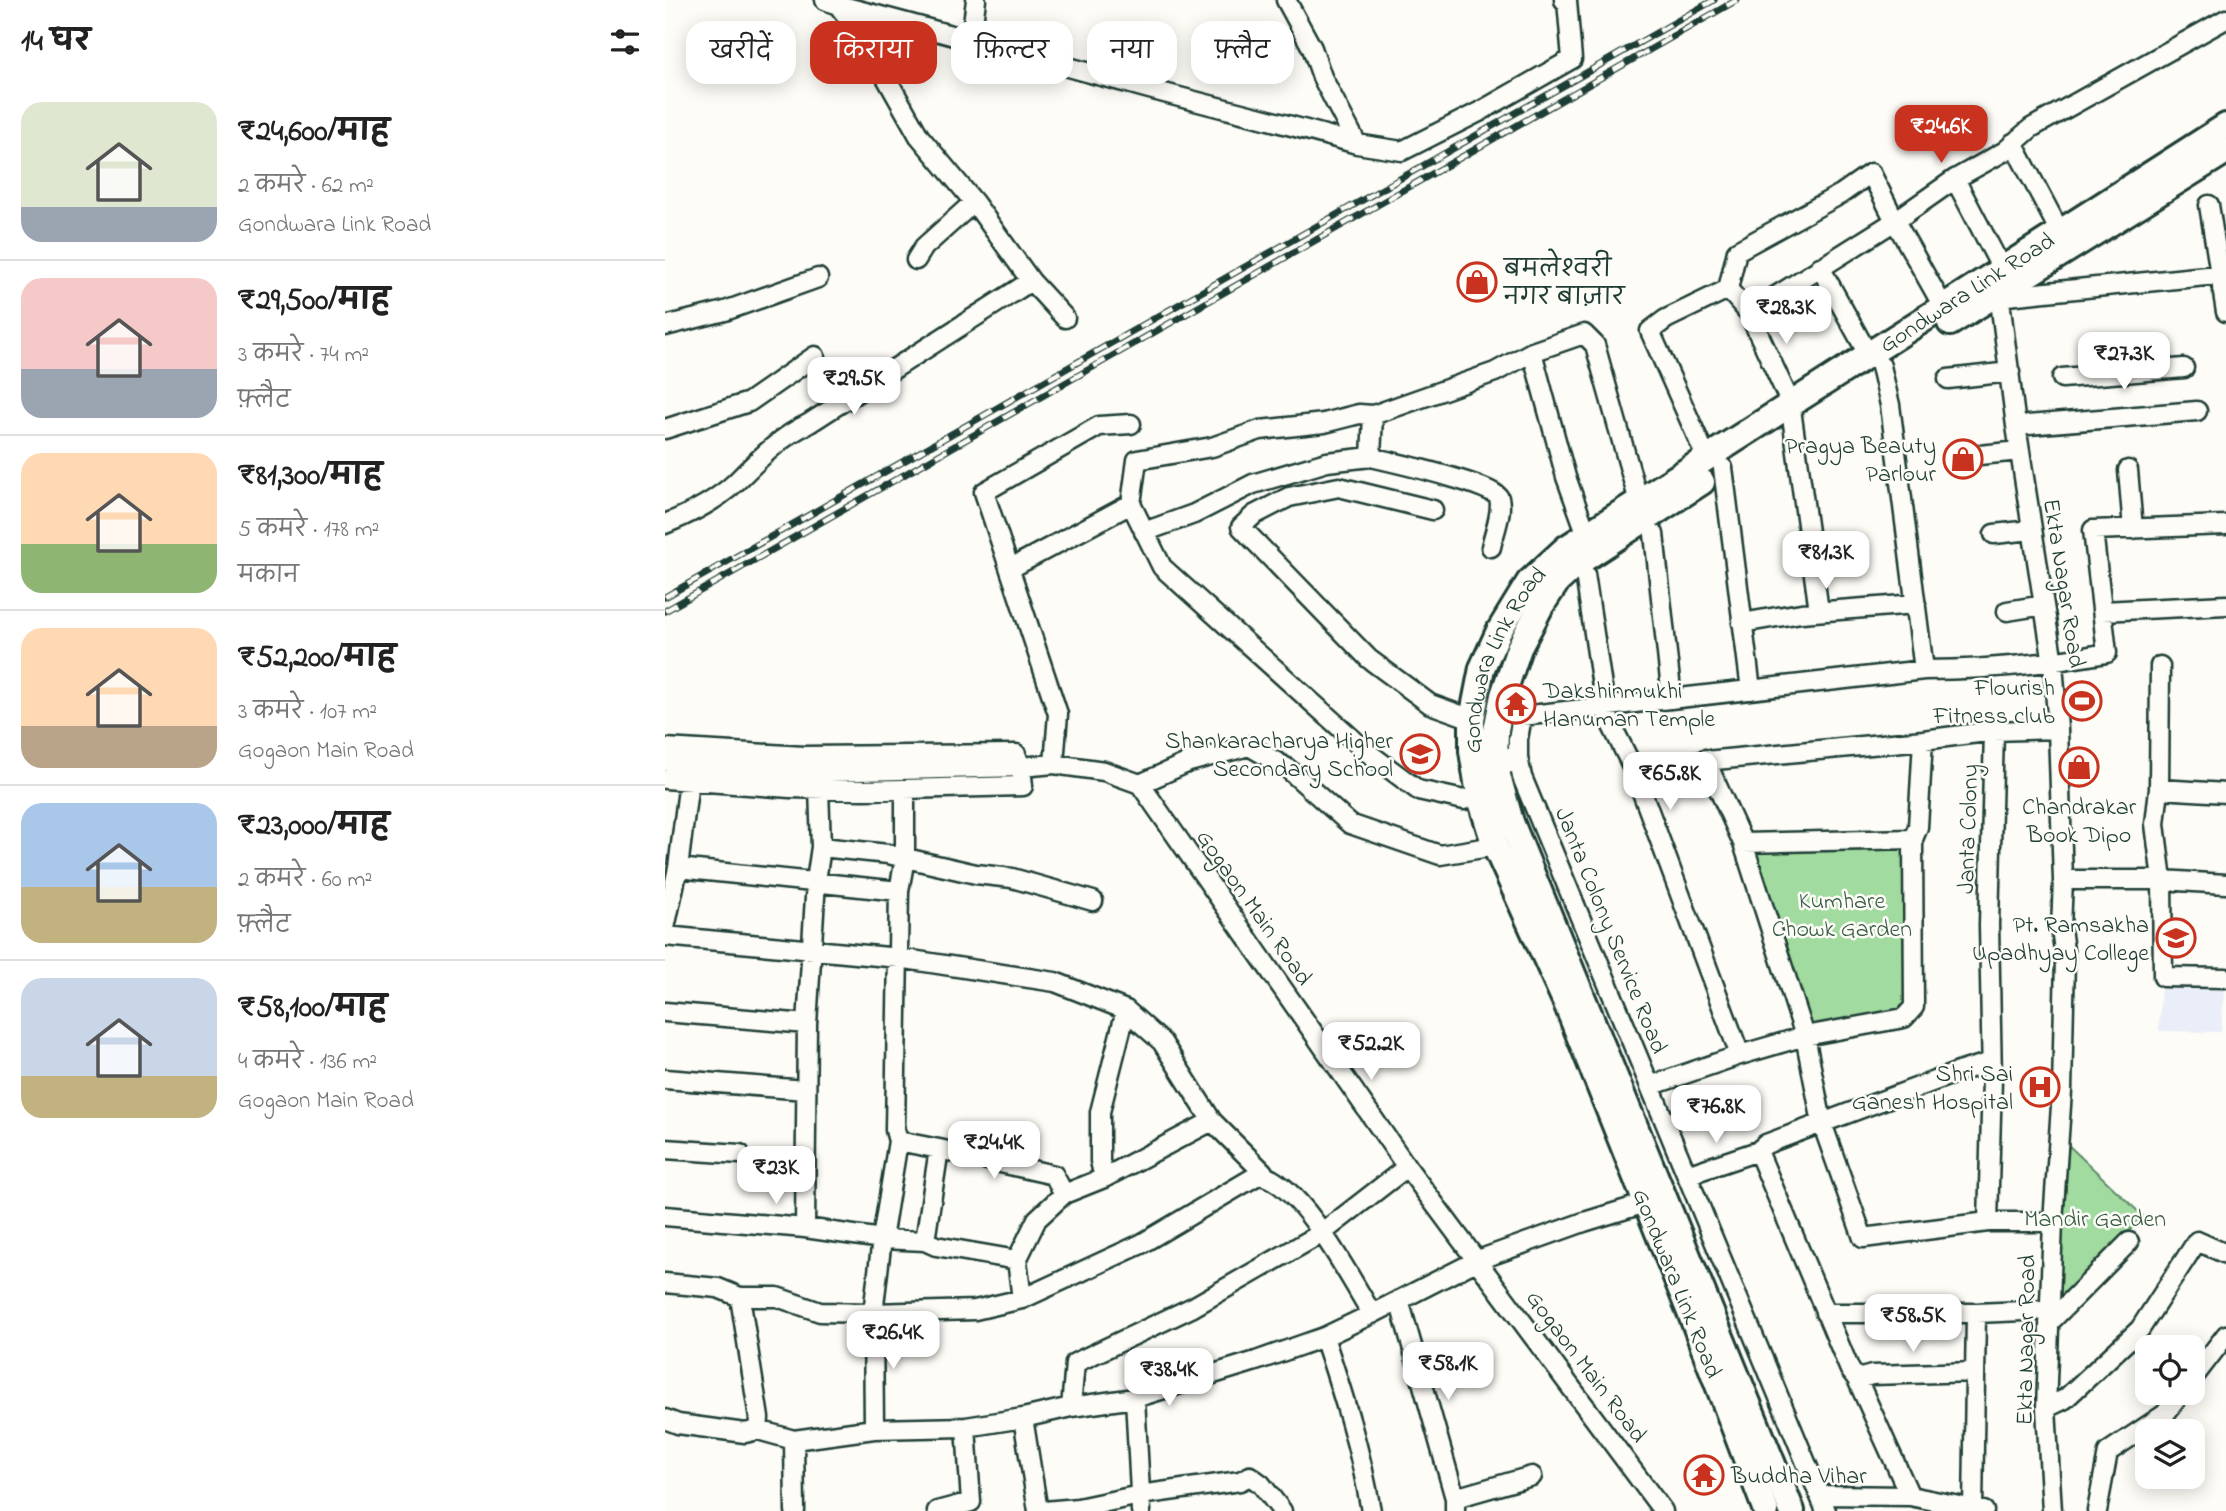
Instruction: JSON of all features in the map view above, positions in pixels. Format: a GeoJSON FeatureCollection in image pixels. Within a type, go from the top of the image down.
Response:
{"type":"FeatureCollection","features":[{"type":"Feature","properties":{"kind":"street"},"geometry":{"type":"LineString","coordinates":[[974,21],[977,0]]}},
{"type":"Feature","properties":{"kind":"street"},"geometry":{"type":"LineString","coordinates":[[1286,0],[1313,48],[1322,76],[1357,144]]}},
{"type":"Feature","properties":{"kind":"street"},"geometry":{"type":"LineString","coordinates":[[1073,68],[1283,122],[1357,144],[1402,151],[1479,112],[1572,59],[1567,1],[1563,0]]}},
{"type":"Feature","properties":{"kind":"street"},"geometry":{"type":"LineString","coordinates":[[832,3],[951,34]]}},
{"type":"Feature","properties":{"kind":"street"},"geometry":{"type":"LineString","coordinates":[[832,3],[865,40],[919,136],[974,202],[1031,281],[1065,318]]}},
{"type":"Feature","properties":{"kind":"street"},"geometry":{"type":"LineString","coordinates":[[1749,313],[1895,221],[1955,179],[2004,151],[2031,128],[2226,19]]}},
{"type":"Feature","properties":{"kind":"street","name":"Gondwara Link Road"},"geometry":{"type":"LineString","coordinates":[[1875,361],[1944,308],[2002,286],[2060,232],[2226,126]]}},
{"type":"Feature","properties":{"kind":"street"},"geometry":{"type":"LineString","coordinates":[[2013,143],[2060,232]]}},
{"type":"Feature","properties":{"kind":"street"},"geometry":{"type":"LineString","coordinates":[[1496,761],[1496,730],[1503,695],[1519,648],[1557,582],[1578,564],[1715,464],[1875,361],[2226,151]]}},
{"type":"Feature","properties":{"kind":"street"},"geometry":{"type":"LineString","coordinates":[[1728,289],[1737,251],[1841,194],[1871,173],[1944,308]]}},
{"type":"Feature","properties":{"kind":"street","name":"Ekta Nagar Road"},"geometry":{"type":"LineString","coordinates":[[1955,179],[2002,286],[2019,451],[2053,663],[2058,729],[2063,880],[2060,928],[2065,958],[2062,1091],[2053,1222],[2046,1408],[2052,1511]]}},
{"type":"Feature","properties":{"kind":"street"},"geometry":{"type":"LineString","coordinates":[[916,260],[924,247],[974,202]]}},
{"type":"Feature","properties":{"kind":"street"},"geometry":{"type":"LineString","coordinates":[[2209,205],[2223,275],[2226,312]]}},
{"type":"Feature","properties":{"kind":"street"},"geometry":{"type":"LineString","coordinates":[[1820,267],[1875,361],[1890,405],[1924,670]]}},
{"type":"Feature","properties":{"kind":"street"},"geometry":{"type":"LineString","coordinates":[[2002,286],[2223,275]]}},
{"type":"Feature","properties":{"kind":"street"},"geometry":{"type":"LineString","coordinates":[[665,326],[725,312],[818,278]]}},
{"type":"Feature","properties":{"kind":"street"},"geometry":{"type":"LineString","coordinates":[[665,524],[691,514],[734,484],[797,429],[809,424],[1031,281]]}},
{"type":"Feature","properties":{"kind":"street"},"geometry":{"type":"LineString","coordinates":[[1728,289],[1749,313],[1790,402],[1819,611]]}},
{"type":"Feature","properties":{"kind":"street"},"geometry":{"type":"LineString","coordinates":[[1728,289],[1666,319],[1650,331],[1715,464],[1751,690]]}},
{"type":"Feature","properties":{"kind":"street"},"geometry":{"type":"LineString","coordinates":[[1479,795],[1464,800],[1418,790],[1367,752],[1162,567],[1131,504],[1137,460],[1212,447],[1260,430],[1324,422],[1359,414],[1373,415],[1495,372],[1532,352],[1584,334],[1595,345],[1639,502]]}},
{"type":"Feature","properties":{"kind":"street"},"geometry":{"type":"LineString","coordinates":[[1532,352],[1566,477],[1587,535]]}},
{"type":"Feature","properties":{"kind":"street"},"geometry":{"type":"LineString","coordinates":[[665,429],[749,402],[815,356]]}},
{"type":"Feature","properties":{"kind":"street"},"geometry":{"type":"LineString","coordinates":[[2062,378],[2183,369]]}},
{"type":"Feature","properties":{"kind":"street"},"geometry":{"type":"LineString","coordinates":[[1948,379],[2010,372]]}},
{"type":"Feature","properties":{"kind":"street"},"geometry":{"type":"LineString","coordinates":[[2016,426],[2197,411]]}},
{"type":"Feature","properties":{"kind":"street"},"geometry":{"type":"LineString","coordinates":[[1370,457],[1373,415]]}},
{"type":"Feature","properties":{"kind":"street"},"geometry":{"type":"LineString","coordinates":[[1054,764],[1058,714],[1011,568],[983,492],[1099,426],[1131,424]]}},
{"type":"Feature","properties":{"kind":"street"},"geometry":{"type":"LineString","coordinates":[[1969,456],[2019,451]]}},
{"type":"Feature","properties":{"kind":"street"},"geometry":{"type":"LineString","coordinates":[[1144,532],[1195,514],[1253,484],[1327,462],[1370,457],[1477,485],[1497,494],[1500,510],[1491,547]]}},
{"type":"Feature","properties":{"kind":"street","name":"Gondwara Link Road"},"geometry":{"type":"LineString","coordinates":[[1715,464],[1639,502],[1566,548],[1529,582],[1499,631],[1482,668],[1472,719],[1496,761],[1511,822],[1792,1511]]}},
{"type":"Feature","properties":{"kind":"street"},"geometry":{"type":"LineString","coordinates":[[2128,470],[2133,529]]}},
{"type":"Feature","properties":{"kind":"street"},"geometry":{"type":"LineString","coordinates":[[1433,510],[1339,487],[1289,497],[1254,515],[1241,527],[1369,659],[1430,704],[1472,719]]}},
{"type":"Feature","properties":{"kind":"street"},"geometry":{"type":"LineString","coordinates":[[1011,568],[1131,504]]}},
{"type":"Feature","properties":{"kind":"street"},"geometry":{"type":"LineString","coordinates":[[1496,761],[1518,739],[1522,716],[1924,670],[1979,670],[2053,663],[2107,653],[2093,530],[2226,525]]}},
{"type":"Feature","properties":{"kind":"street"},"geometry":{"type":"LineString","coordinates":[[1994,534],[2032,530]]}},
{"type":"Feature","properties":{"kind":"street"},"geometry":{"type":"LineString","coordinates":[[1654,534],[1672,699]]}},
{"type":"Feature","properties":{"kind":"street"},"geometry":{"type":"LineString","coordinates":[[1585,573],[1605,706],[1633,768],[1740,1055]]}},
{"type":"Feature","properties":{"kind":"street"},"geometry":{"type":"LineString","coordinates":[[1742,623],[1819,611],[1916,604]]}},
{"type":"Feature","properties":{"kind":"street"},"geometry":{"type":"LineString","coordinates":[[2007,611],[2044,605]]}},
{"type":"Feature","properties":{"kind":"street"},"geometry":{"type":"LineString","coordinates":[[2102,611],[2226,606]]}},
{"type":"Feature","properties":{"kind":"street"},"geometry":{"type":"LineString","coordinates":[[2160,666],[2159,789],[2155,824],[2162,880],[2163,977],[2226,978]]}},
{"type":"Feature","properties":{"kind":"street"},"geometry":{"type":"LineString","coordinates":[[1633,768],[1994,732],[2058,729]]}},
{"type":"Feature","properties":{"kind":"street","name":"Janta Colony"},"geometry":{"type":"LineString","coordinates":[[1988,1222],[1991,1062],[1989,925],[1994,732]]}},
{"type":"Feature","properties":{"kind":"street"},"geometry":{"type":"LineString","coordinates":[[1650,1086],[1805,1036],[1904,1018],[1914,1007],[1913,839],[1918,827],[1923,740]]}},
{"type":"Feature","properties":{"kind":"street"},"geometry":{"type":"LineString","coordinates":[[665,761],[818,772],[1054,764],[1104,771],[1140,784],[1189,762],[1249,746],[1287,768],[1350,824],[1440,855],[1495,846]]}},
{"type":"Feature","properties":{"kind":"street"},"geometry":{"type":"LineString","coordinates":[[665,748],[804,756],[1016,754],[1021,767],[1023,786],[819,789],[665,779]]}},
{"type":"Feature","properties":{"kind":"street"},"geometry":{"type":"LineString","coordinates":[[1705,759],[1743,843],[1805,1036],[1822,1123],[1863,1238],[1988,1222],[2053,1222]]}},
{"type":"Feature","properties":{"kind":"street","name":"Gondwara Link Road"},"geometry":{"type":"LineString","coordinates":[[1496,761],[1479,795],[1495,846],[1566,1003],[1766,1511]]}},
{"type":"Feature","properties":{"kind":"street","name":"Janta Colony Service Road"},"geometry":{"type":"LineString","coordinates":[[1496,761],[1522,777],[1824,1503]]}},
{"type":"Feature","properties":{"kind":"street"},"geometry":{"type":"LineString","coordinates":[[665,928],[678,868],[689,780]]}},
{"type":"Feature","properties":{"kind":"street","name":"Gogaon Main Road"},"geometry":{"type":"LineString","coordinates":[[1140,784],[1407,1167],[1663,1511]]}},
{"type":"Feature","properties":{"kind":"street"},"geometry":{"type":"LineString","coordinates":[[805,1228],[807,1024],[816,881],[821,847],[819,789]]}},
{"type":"Feature","properties":{"kind":"street"},"geometry":{"type":"LineString","coordinates":[[874,1429],[873,1313],[898,1141],[895,1130],[899,891],[905,858],[905,789]]}},
{"type":"Feature","properties":{"kind":"street"},"geometry":{"type":"LineString","coordinates":[[2159,789],[2226,793]]}},
{"type":"Feature","properties":{"kind":"street"},"geometry":{"type":"LineString","coordinates":[[1743,843],[1913,839]]}},
{"type":"Feature","properties":{"kind":"street"},"geometry":{"type":"LineString","coordinates":[[821,847],[905,858],[976,874],[1012,878],[1093,901]]}},
{"type":"Feature","properties":{"kind":"street"},"geometry":{"type":"LineString","coordinates":[[678,868],[899,891]]}},
{"type":"Feature","properties":{"kind":"street"},"geometry":{"type":"LineString","coordinates":[[2063,880],[2162,880],[2226,884]]}},
{"type":"Feature","properties":{"kind":"street"},"geometry":{"type":"LineString","coordinates":[[665,936],[899,958],[1055,982],[1126,1010],[1162,1042],[1212,1121],[1263,1172],[1261,1175],[1271,1177],[1290,1192],[1322,1233],[1372,1314]]}},
{"type":"Feature","properties":{"kind":"street"},"geometry":{"type":"LineString","coordinates":[[1104,1178],[1100,1161],[1100,1112],[1126,1010]]}},
{"type":"Feature","properties":{"kind":"street"},"geometry":{"type":"LineString","coordinates":[[665,1012],[807,1024]]}},
{"type":"Feature","properties":{"kind":"street"},"geometry":{"type":"LineString","coordinates":[[1687,1175],[1758,1151],[1766,1144],[1991,1062]]}},
{"type":"Feature","properties":{"kind":"street"},"geometry":{"type":"LineString","coordinates":[[665,1079],[806,1090]]}},
{"type":"Feature","properties":{"kind":"street"},"geometry":{"type":"LineString","coordinates":[[1022,1299],[1017,1260],[1037,1219],[1064,1194],[1104,1178],[1212,1121]]}},
{"type":"Feature","properties":{"kind":"street"},"geometry":{"type":"LineString","coordinates":[[898,1141],[1054,1175],[1064,1194]]}},
{"type":"Feature","properties":{"kind":"street"},"geometry":{"type":"LineString","coordinates":[[665,1149],[740,1154]]}},
{"type":"Feature","properties":{"kind":"street"},"geometry":{"type":"LineString","coordinates":[[925,1241],[939,1149]]}},
{"type":"Feature","properties":{"kind":"street"},"geometry":{"type":"LineString","coordinates":[[1758,1151],[1850,1370],[1857,1378],[1910,1496]]}},
{"type":"Feature","properties":{"kind":"street"},"geometry":{"type":"LineString","coordinates":[[1071,1407],[1075,1363],[1193,1307],[1322,1233],[1407,1167]]}},
{"type":"Feature","properties":{"kind":"street"},"geometry":{"type":"LineString","coordinates":[[665,1283],[718,1288],[740,1297],[777,1297],[820,1312],[975,1310],[1022,1299],[1141,1244],[1263,1172]]}},
{"type":"Feature","properties":{"kind":"street"},"geometry":{"type":"LineString","coordinates":[[665,1419],[678,1424],[745,1433],[758,1430],[794,1440],[874,1429],[966,1427],[1135,1398],[1257,1361],[1324,1336],[1478,1260],[1646,1203]]}},
{"type":"Feature","properties":{"kind":"street"},"geometry":{"type":"LineString","coordinates":[[665,1216],[805,1228],[882,1239],[925,1241],[936,1246],[1017,1260]]}},
{"type":"Feature","properties":{"kind":"street"},"geometry":{"type":"LineString","coordinates":[[2046,1408],[2065,1399],[2140,1329],[2197,1241],[2226,1254]]}},
{"type":"Feature","properties":{"kind":"street"},"geometry":{"type":"LineString","coordinates":[[1825,1313],[2050,1316],[2129,1242]]}},
{"type":"Feature","properties":{"kind":"street"},"geometry":{"type":"LineString","coordinates":[[740,1297],[759,1418],[758,1430]]}},
{"type":"Feature","properties":{"kind":"street"},"geometry":{"type":"LineString","coordinates":[[1399,1300],[1455,1504],[1532,1476]]}},
{"type":"Feature","properties":{"kind":"street"},"geometry":{"type":"LineString","coordinates":[[1824,1503],[1910,1496],[1978,1510],[1976,1313]]}},
{"type":"Feature","properties":{"kind":"street"},"geometry":{"type":"LineString","coordinates":[[2205,1362],[2226,1335]]}},
{"type":"Feature","properties":{"kind":"street"},"geometry":{"type":"LineString","coordinates":[[1324,1336],[1347,1407],[1371,1511]]}},
{"type":"Feature","properties":{"kind":"street"},"geometry":{"type":"LineString","coordinates":[[1857,1378],[1872,1375],[1975,1372]]}},
{"type":"Feature","properties":{"kind":"street"},"geometry":{"type":"LineString","coordinates":[[1135,1398],[1141,1503]]}},
{"type":"Feature","properties":{"kind":"street"},"geometry":{"type":"LineString","coordinates":[[2097,1511],[2108,1452],[2165,1414],[2172,1405]]}},
{"type":"Feature","properties":{"kind":"street"},"geometry":{"type":"LineString","coordinates":[[1023,1418],[1038,1511]]}},
{"type":"Feature","properties":{"kind":"street"},"geometry":{"type":"LineString","coordinates":[[937,1511],[971,1502],[966,1427]]}},
{"type":"Feature","properties":{"kind":"street"},"geometry":{"type":"LineString","coordinates":[[794,1440],[795,1511]]}},
{"type":"Feature","properties":{"kind":"street"},"geometry":{"type":"LineString","coordinates":[[1044,1511],[1141,1503],[1240,1481],[1250,1476],[1261,1484],[1282,1511]]}},
{"type":"Feature","properties":{"kind":"shaded area"},"geometry":{"type":"Polygon","coordinates":[[[2161,981],[2225,981],[2221,1032],[2159,1031],[2161,981]]]}},
{"type":"Feature","properties":{"kind":"green space","name":"Kumhare Chowk Garden"},"geometry":{"type":"Polygon","coordinates":[[[1913,839],[1914,1007],[1805,1036],[1743,843],[1913,839]]]}},
{"type":"Feature","properties":{"kind":"green space","name":"Mandir Garden"},"geometry":{"type":"Polygon","coordinates":[[[2065,1142],[2143,1216],[2054,1312],[2065,1142]]]}},
{"type":"Feature","properties":{"kind":"railway"},"geometry":{"type":"LineString","coordinates":[[665,597],[1714,0]]}},
{"type":"Feature","properties":{"kind":"railway"},"geometry":{"type":"LineString","coordinates":[[665,611],[1737,0]]}},
{"type":"Feature","properties":{"kind":"place","name":"बमलेश्वरी नगर बाज़ार"},"geometry":{"type":"Point","coordinates":[1477,282]}},
{"type":"Feature","properties":{"kind":"place","name":"Pragya Beauty Parlour"},"geometry":{"type":"Point","coordinates":[1963,459]}},
{"type":"Feature","properties":{"kind":"place","name":"Flourish Fitness club"},"geometry":{"type":"Point","coordinates":[2082,701]}},
{"type":"Feature","properties":{"kind":"place","name":"Dakshinmukhi Hanuman Temple"},"geometry":{"type":"Point","coordinates":[1516,704]}},
{"type":"Feature","properties":{"kind":"place","name":"Shankaracharya Higher Secondary School"},"geometry":{"type":"Point","coordinates":[1420,754]}},
{"type":"Feature","properties":{"kind":"place","name":"Chandrakar Book Dipo"},"geometry":{"type":"Point","coordinates":[2079,767]}},
{"type":"Feature","properties":{"kind":"place","name":"Pt. Ramsakha Upadhyay College"},"geometry":{"type":"Point","coordinates":[2176,938]}},
{"type":"Feature","properties":{"kind":"place","name":"Shri Sai Ganesh Hospital"},"geometry":{"type":"Point","coordinates":[2040,1087]}},
{"type":"Feature","properties":{"kind":"place","name":"Buddha Vihar"},"geometry":{"type":"Point","coordinates":[1704,1475]}}]}
